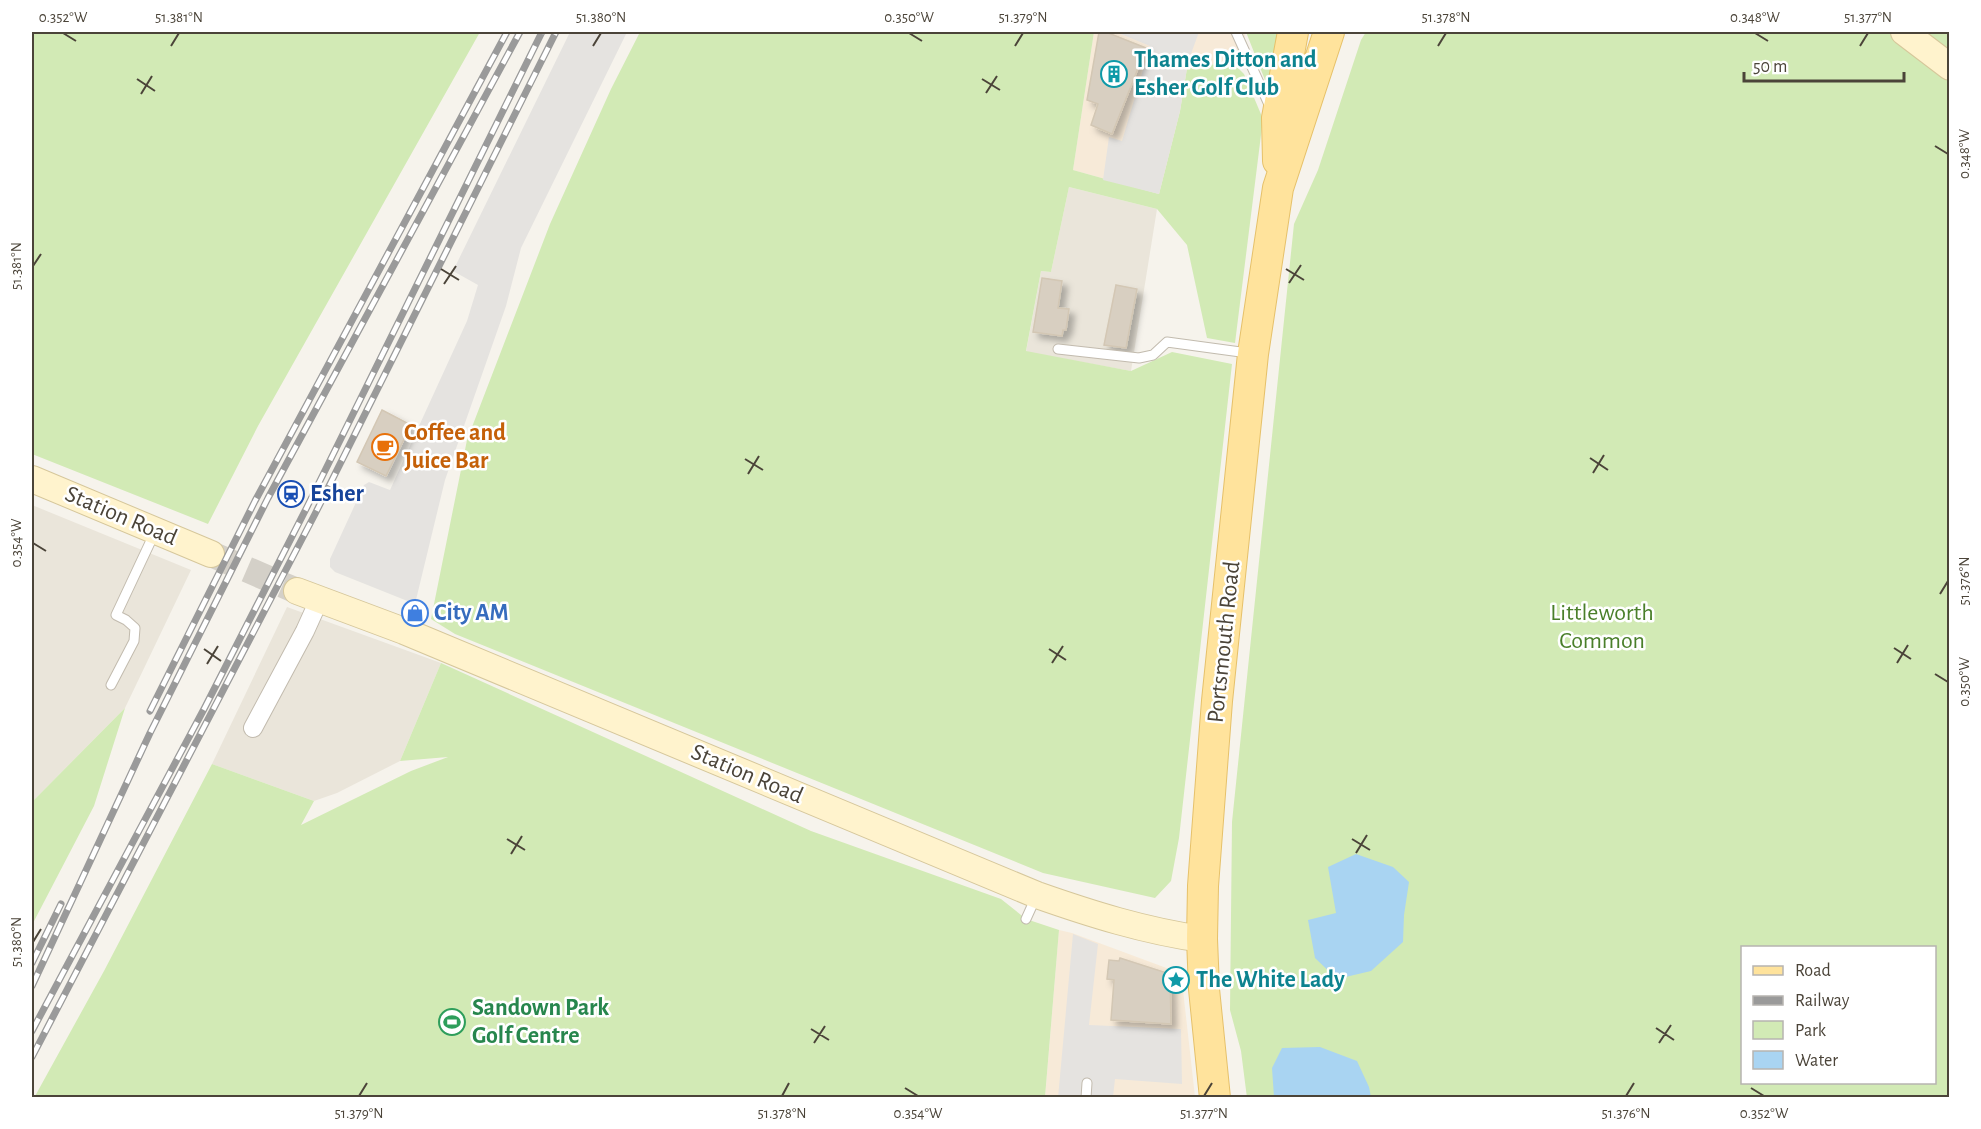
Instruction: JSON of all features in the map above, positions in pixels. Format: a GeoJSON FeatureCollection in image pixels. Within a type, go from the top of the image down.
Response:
{"type":"FeatureCollection","features":[{"type":"Feature","properties":{"kind":"main road","name":"Portsmouth Road"},"geometry":{"type":"LineString","coordinates":[[1215,1098],[1205,1004],[1202,939],[1203,886],[1217,701],[1253,354],[1278,188],[1277,118],[1293,32]]}},
{"type":"Feature","properties":{"kind":"main road","name":"Portsmouth Road"},"geometry":{"type":"LineString","coordinates":[[1278,188],[1329,32]]}},
{"type":"Feature","properties":{"kind":"main road"},"geometry":{"type":"LineString","coordinates":[[1308,98],[1344,32]]}},
{"type":"Feature","properties":{"kind":"main road"},"geometry":{"type":"LineString","coordinates":[[1904,32],[1950,67]]}},
{"type":"Feature","properties":{"kind":"main road","name":"Station Road"},"geometry":{"type":"LineString","coordinates":[[32,479],[211,555]]}},
{"type":"Feature","properties":{"kind":"main road","name":"Station Road"},"geometry":{"type":"LineString","coordinates":[[308,596],[404,631],[1037,895],[1089,914],[1149,930],[1202,939]]}},
{"type":"Feature","properties":{"kind":"street"},"geometry":{"type":"LineString","coordinates":[[253,728],[305,631],[308,596]]}},
{"type":"Feature","properties":{"kind":"lane"},"geometry":{"type":"LineString","coordinates":[[1236,32],[1267,104],[1277,118]]}},
{"type":"Feature","properties":{"kind":"lane"},"geometry":{"type":"LineString","coordinates":[[1058,349],[1139,358],[1153,355],[1167,342],[1253,354]]}},
{"type":"Feature","properties":{"kind":"lane"},"geometry":{"type":"LineString","coordinates":[[111,686],[134,641],[135,628],[116,615],[156,530]]}},
{"type":"Feature","properties":{"kind":"lane"},"geometry":{"type":"LineString","coordinates":[[1026,919],[1037,895]]}},
{"type":"Feature","properties":{"kind":"lane"},"geometry":{"type":"LineString","coordinates":[[1086,1098],[1087,1083]]}},
{"type":"Feature","properties":{"kind":"shaded area"},"geometry":{"type":"Polygon","coordinates":[[[570,32],[627,32],[521,248],[506,306],[445,480],[415,604],[335,572],[330,567],[330,559],[364,485],[369,482],[390,490],[467,321],[478,285],[453,271],[570,32]]]}},
{"type":"Feature","properties":{"kind":"shaded area"},"geometry":{"type":"Polygon","coordinates":[[[1094,32],[1246,32],[1237,67],[1188,62],[1180,111],[1159,194],[1073,170],[1094,32]]]}},
{"type":"Feature","properties":{"kind":"shaded area"},"geometry":{"type":"Polygon","coordinates":[[[1116,32],[1199,32],[1188,62],[1180,111],[1159,194],[1103,180],[1109,137],[1122,141],[1150,46],[1116,32]]]}},
{"type":"Feature","properties":{"kind":"shaded area"},"geometry":{"type":"Polygon","coordinates":[[[1069,187],[1157,209],[1131,371],[1026,352],[1041,271],[1051,272],[1069,187]]]}},
{"type":"Feature","properties":{"kind":"shaded area"},"geometry":{"type":"Polygon","coordinates":[[[32,505],[191,570],[125,708],[32,802],[32,505]]]}},
{"type":"Feature","properties":{"kind":"shaded area"},"geometry":{"type":"Polygon","coordinates":[[[287,607],[441,663],[400,761],[337,793],[314,801],[212,764],[287,607]]]}},
{"type":"Feature","properties":{"kind":"shaded area"},"geometry":{"type":"Polygon","coordinates":[[[1059,930],[1172,970],[1182,981],[1195,1097],[1045,1098],[1059,930]]]}},
{"type":"Feature","properties":{"kind":"shaded area"},"geometry":{"type":"Polygon","coordinates":[[[1073,934],[1098,944],[1089,1025],[1181,1029],[1182,1084],[1115,1079],[1113,1097],[1058,1098],[1073,934]]]}},
{"type":"Feature","properties":{"kind":"green space"},"geometry":{"type":"Polygon","coordinates":[[[32,32],[480,32],[258,426],[208,524],[32,454],[32,32]]]}},
{"type":"Feature","properties":{"kind":"green space","name":"Thames Ditton and Esher Golf Club"},"geometry":{"type":"Polygon","coordinates":[[[640,32],[1094,32],[1073,170],[1159,194],[1180,111],[1188,62],[1237,67],[1244,74],[1263,119],[1235,343],[1207,338],[1187,245],[1157,209],[1069,187],[1051,272],[1041,271],[1026,351],[1131,371],[1172,352],[1232,364],[1179,838],[1171,881],[1155,898],[1043,873],[455,634],[431,619],[467,440],[550,224],[611,89],[640,32]]]}},
{"type":"Feature","properties":{"kind":"green space"},"geometry":{"type":"Polygon","coordinates":[[[1246,32],[1278,32],[1271,78],[1265,80],[1246,32]]]}},
{"type":"Feature","properties":{"kind":"green space","name":"Littleworth Common"},"geometry":{"type":"Polygon","coordinates":[[[1366,32],[1949,32],[1949,1097],[1247,1098],[1241,1051],[1230,1010],[1232,822],[1294,224],[1318,170],[1361,40],[1366,32]]]}},
{"type":"Feature","properties":{"kind":"green space"},"geometry":{"type":"Polygon","coordinates":[[[441,663],[811,831],[1001,899],[1026,919],[1059,930],[1045,1097],[34,1098],[104,971],[212,764],[314,801],[301,825],[411,771],[448,757],[400,761],[441,663]]]}},
{"type":"Feature","properties":{"kind":"green space"},"geometry":{"type":"Polygon","coordinates":[[[125,708],[94,806],[32,925],[32,802],[125,708]]]}},
{"type":"Feature","properties":{"kind":"water"},"geometry":{"type":"Polygon","coordinates":[[[1356,854],[1393,867],[1409,882],[1403,942],[1371,971],[1337,979],[1315,958],[1308,920],[1336,913],[1328,867],[1356,854]]]}},
{"type":"Feature","properties":{"kind":"water"},"geometry":{"type":"Polygon","coordinates":[[[1320,1047],[1357,1061],[1371,1097],[1274,1097],[1272,1068],[1282,1048],[1320,1047]]]}},
{"type":"Feature","properties":{"kind":"building","name":"Thames Ditton and Esher Golf Club"},"geometry":{"type":"Polygon","coordinates":[[[1099,32],[1106,32],[1146,48],[1112,134],[1091,125],[1098,104],[1087,100],[1099,32]]]}},
{"type":"Feature","properties":{"kind":"building"},"geometry":{"type":"Polygon","coordinates":[[[1042,278],[1062,281],[1058,308],[1069,309],[1066,330],[1063,330],[1062,336],[1033,332],[1042,278]]]}},
{"type":"Feature","properties":{"kind":"building"},"geometry":{"type":"Polygon","coordinates":[[[1116,285],[1137,289],[1126,348],[1104,345],[1116,285]]]}},
{"type":"Feature","properties":{"kind":"building"},"geometry":{"type":"Polygon","coordinates":[[[382,410],[411,425],[386,476],[357,462],[382,410]]]}},
{"type":"Feature","properties":{"kind":"building"},"geometry":{"type":"Polygon","coordinates":[[[1120,958],[1170,974],[1171,1024],[1111,1020],[1114,980],[1107,979],[1109,960],[1119,961],[1120,958]]]}},
{"type":"Feature","properties":{"kind":"tunnel"},"geometry":{"type":"LineString","coordinates":[[211,554],[297,591]]}},
{"type":"Feature","properties":{"kind":"railway"},"geometry":{"type":"LineString","coordinates":[[150,711],[255,501],[507,32]]}},
{"type":"Feature","properties":{"kind":"railway"},"geometry":{"type":"LineString","coordinates":[[32,986],[150,733],[268,498],[520,32]]}},
{"type":"Feature","properties":{"kind":"railway"},"geometry":{"type":"LineString","coordinates":[[32,1031],[204,709],[306,509],[542,32]]}},
{"type":"Feature","properties":{"kind":"railway"},"geometry":{"type":"LineString","coordinates":[[32,1057],[315,514],[556,32]]}},
{"type":"Feature","properties":{"kind":"railway"},"geometry":{"type":"LineString","coordinates":[[32,963],[61,904]]}},
{"type":"Feature","properties":{"kind":"place","name":"Thames Ditton and Esher Golf Club"},"geometry":{"type":"Point","coordinates":[1114,74]}},
{"type":"Feature","properties":{"kind":"place","name":"Coffee and Juice Bar"},"geometry":{"type":"Point","coordinates":[385,447]}},
{"type":"Feature","properties":{"kind":"place","name":"Esher"},"geometry":{"type":"Point","coordinates":[291,494]}},
{"type":"Feature","properties":{"kind":"place","name":"City AM"},"geometry":{"type":"Point","coordinates":[415,613]}},
{"type":"Feature","properties":{"kind":"place","name":"The White Lady"},"geometry":{"type":"Point","coordinates":[1176,980]}},
{"type":"Feature","properties":{"kind":"place","name":"Sandown Park Golf Centre"},"geometry":{"type":"Point","coordinates":[452,1022]}}]}
